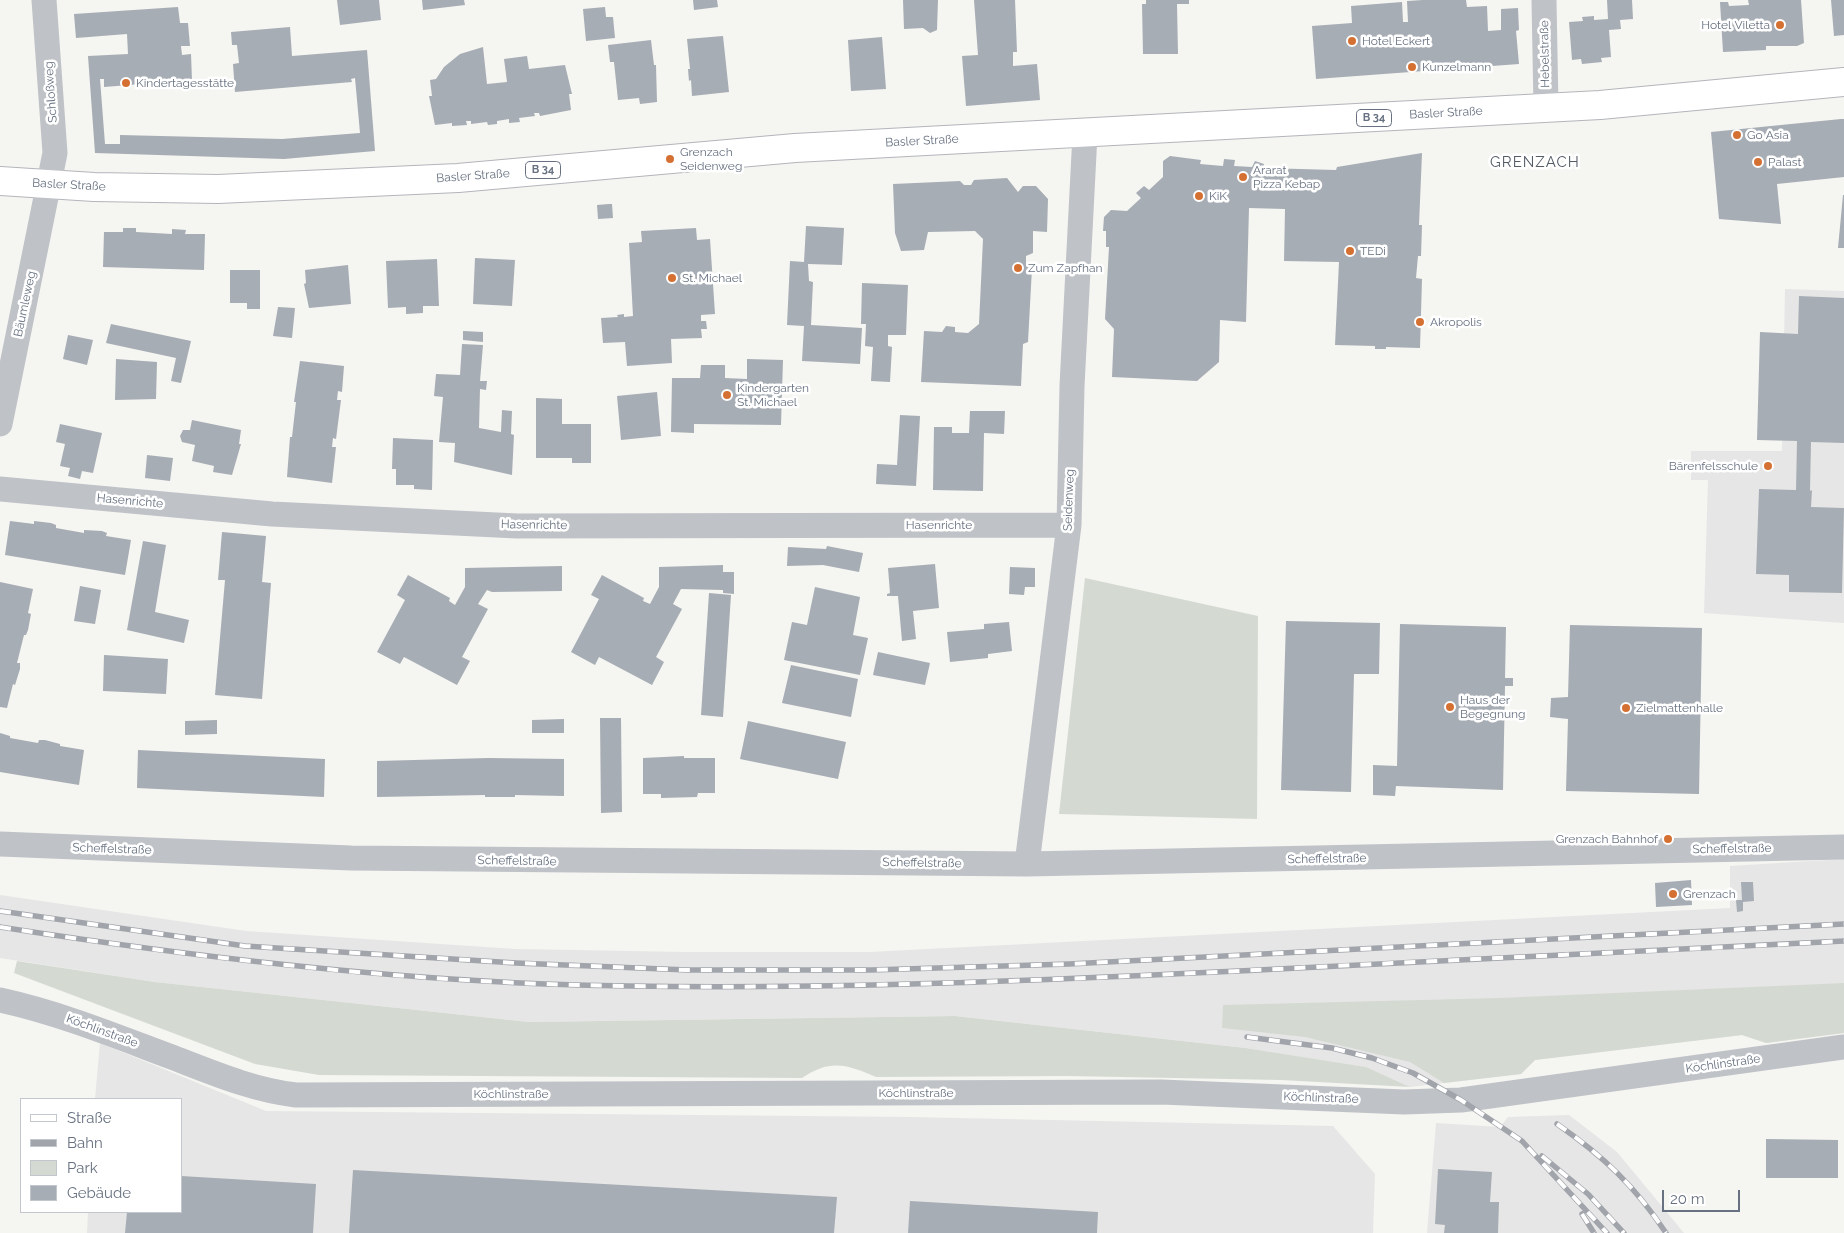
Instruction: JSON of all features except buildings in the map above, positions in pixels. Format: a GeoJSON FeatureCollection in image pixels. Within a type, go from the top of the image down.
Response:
{"type":"FeatureCollection","features":[{"type":"Feature","properties":{"kind":"main road","name":"Basler Straße"},"geometry":{"type":"LineString","coordinates":[[0,181],[218,189],[458,178],[795,148],[1085,134],[1662,101],[1844,82]]}},
{"type":"Feature","properties":{"kind":"street","name":"Schloßweg"},"geometry":{"type":"LineString","coordinates":[[44,0],[55,153],[50,184]]}},
{"type":"Feature","properties":{"kind":"street","name":"Hebelstraße"},"geometry":{"type":"LineString","coordinates":[[1544,0],[1546,108]]}},
{"type":"Feature","properties":{"kind":"street","name":"Seidenweg"},"geometry":{"type":"LineString","coordinates":[[1027,864],[1069,525],[1072,386],[1085,134]]}},
{"type":"Feature","properties":{"kind":"street","name":"Bäumleweg"},"geometry":{"type":"LineString","coordinates":[[0,424],[50,184]]}},
{"type":"Feature","properties":{"kind":"street","name":"Hasenrichte"},"geometry":{"type":"LineString","coordinates":[[0,489],[272,514],[516,526],[1069,525]]}},
{"type":"Feature","properties":{"kind":"street","name":"Scheffelstraße"},"geometry":{"type":"LineString","coordinates":[[0,844],[351,858],[1027,864],[1844,847]]}},
{"type":"Feature","properties":{"kind":"street","name":"Köchlinstraße"},"geometry":{"type":"LineString","coordinates":[[0,1000],[40,1009],[86,1024],[227,1079],[271,1092],[296,1095],[1161,1092],[1404,1102],[1461,1100],[1844,1048]]}},
{"type":"Feature","properties":{"kind":"shaded area","name":"Bärenfelsschule"},"geometry":{"type":"Polygon","coordinates":[[[1785,289],[1844,291],[1844,623],[1704,613],[1708,480],[1691,480],[1691,451],[1782,451],[1785,289]]]}},
{"type":"Feature","properties":{"kind":"shaded area"},"geometry":{"type":"Polygon","coordinates":[[[1844,859],[1844,1033],[1766,1043],[1742,1035],[1535,1060],[1521,1074],[1410,1087],[1365,1067],[1246,1048],[955,1016],[529,1022],[155,982],[0,958],[0,895],[246,931],[515,949],[688,952],[869,952],[1730,908],[1730,866],[1844,859]]]}},
{"type":"Feature","properties":{"kind":"shaded area"},"geometry":{"type":"Polygon","coordinates":[[[100,1043],[266,1111],[910,1117],[1333,1126],[1375,1174],[1373,1233],[87,1233],[88,1213],[182,1213],[182,1098],[95,1098],[100,1043]]]}},
{"type":"Feature","properties":{"kind":"shaded area"},"geometry":{"type":"Polygon","coordinates":[[[1569,1115],[1617,1152],[1684,1233],[1427,1233],[1436,1123],[1500,1127],[1508,1117],[1569,1115]]]}},
{"type":"Feature","properties":{"kind":"green space"},"geometry":{"type":"Polygon","coordinates":[[[1085,578],[1258,616],[1257,819],[1059,814],[1085,578]]]}},
{"type":"Feature","properties":{"kind":"green space"},"geometry":{"type":"Polygon","coordinates":[[[17,961],[155,982],[529,1022],[955,1016],[1246,1048],[1366,1067],[1410,1087],[1281,1080],[1067,1076],[876,1077],[856,1069],[838,1066],[821,1068],[802,1078],[319,1075],[255,1064],[14,973],[17,961]]]}},
{"type":"Feature","properties":{"kind":"green space"},"geometry":{"type":"Polygon","coordinates":[[[1844,983],[1844,1033],[1766,1043],[1742,1035],[1535,1060],[1521,1074],[1444,1083],[1410,1062],[1305,1037],[1222,1028],[1223,1005],[1499,998],[1844,983]]]}},
{"type":"Feature","properties":{"kind":"railway"},"geometry":{"type":"LineString","coordinates":[[0,911],[245,946],[516,963],[688,970],[871,970],[1069,964],[1844,924]]}},
{"type":"Feature","properties":{"kind":"railway"},"geometry":{"type":"LineString","coordinates":[[0,927],[135,947],[271,963],[408,976],[545,984],[728,987],[1003,981],[1844,941]]}},
{"type":"Feature","properties":{"kind":"railway"},"geometry":{"type":"LineString","coordinates":[[1247,1037],[1332,1048],[1372,1058],[1413,1073],[1461,1100],[1522,1141],[1607,1233]]}},
{"type":"Feature","properties":{"kind":"railway"},"geometry":{"type":"LineString","coordinates":[[1557,1124],[1604,1160],[1630,1186],[1666,1233]]}},
{"type":"Feature","properties":{"kind":"railway"},"geometry":{"type":"LineString","coordinates":[[1542,1156],[1588,1194],[1624,1233]]}},
{"type":"Feature","properties":{"kind":"railway"},"geometry":{"type":"LineString","coordinates":[[1582,1214],[1594,1233]]}},
{"type":"Feature","properties":{"kind":"place","name":"Hotel Viletta"},"geometry":{"type":"Point","coordinates":[1780,25]}},
{"type":"Feature","properties":{"kind":"place","name":"Hotel Eckert"},"geometry":{"type":"Point","coordinates":[1352,41]}},
{"type":"Feature","properties":{"kind":"place","name":"Kunzelmann"},"geometry":{"type":"Point","coordinates":[1412,67]}},
{"type":"Feature","properties":{"kind":"place","name":"Kindertagesstätte"},"geometry":{"type":"Point","coordinates":[126,83]}},
{"type":"Feature","properties":{"kind":"place","name":"Go Asia"},"geometry":{"type":"Point","coordinates":[1737,135]}},
{"type":"Feature","properties":{"kind":"place","name":"Grenzach Seidenweg"},"geometry":{"type":"Point","coordinates":[670,159]}},
{"type":"Feature","properties":{"kind":"place","name":"Palast"},"geometry":{"type":"Point","coordinates":[1758,162]}},
{"type":"Feature","properties":{"kind":"place","name":"Ararat Pizza Kebap"},"geometry":{"type":"Point","coordinates":[1243,177]}},
{"type":"Feature","properties":{"kind":"place","name":"KiK"},"geometry":{"type":"Point","coordinates":[1199,196]}},
{"type":"Feature","properties":{"kind":"place","name":"TEDi"},"geometry":{"type":"Point","coordinates":[1350,251]}},
{"type":"Feature","properties":{"kind":"place","name":"Zum Zapfhan"},"geometry":{"type":"Point","coordinates":[1018,268]}},
{"type":"Feature","properties":{"kind":"place","name":"St. Michael"},"geometry":{"type":"Point","coordinates":[672,278]}},
{"type":"Feature","properties":{"kind":"place","name":"Akropolis"},"geometry":{"type":"Point","coordinates":[1420,322]}},
{"type":"Feature","properties":{"kind":"place","name":"Kindergarten St. Michael"},"geometry":{"type":"Point","coordinates":[727,395]}},
{"type":"Feature","properties":{"kind":"place","name":"Bärenfelsschule"},"geometry":{"type":"Point","coordinates":[1768,466]}},
{"type":"Feature","properties":{"kind":"place","name":"Haus der Begegnung"},"geometry":{"type":"Point","coordinates":[1450,707]}},
{"type":"Feature","properties":{"kind":"place","name":"Zielmattenhalle"},"geometry":{"type":"Point","coordinates":[1626,708]}},
{"type":"Feature","properties":{"kind":"place","name":"Grenzach Bahnhof"},"geometry":{"type":"Point","coordinates":[1668,839]}},
{"type":"Feature","properties":{"kind":"place","name":"Grenzach"},"geometry":{"type":"Point","coordinates":[1673,894]}},
{"type":"Feature","properties":{"kind":"district","name":"GRENZACH"},"geometry":{"type":"Point","coordinates":[1535,162]}}]}
